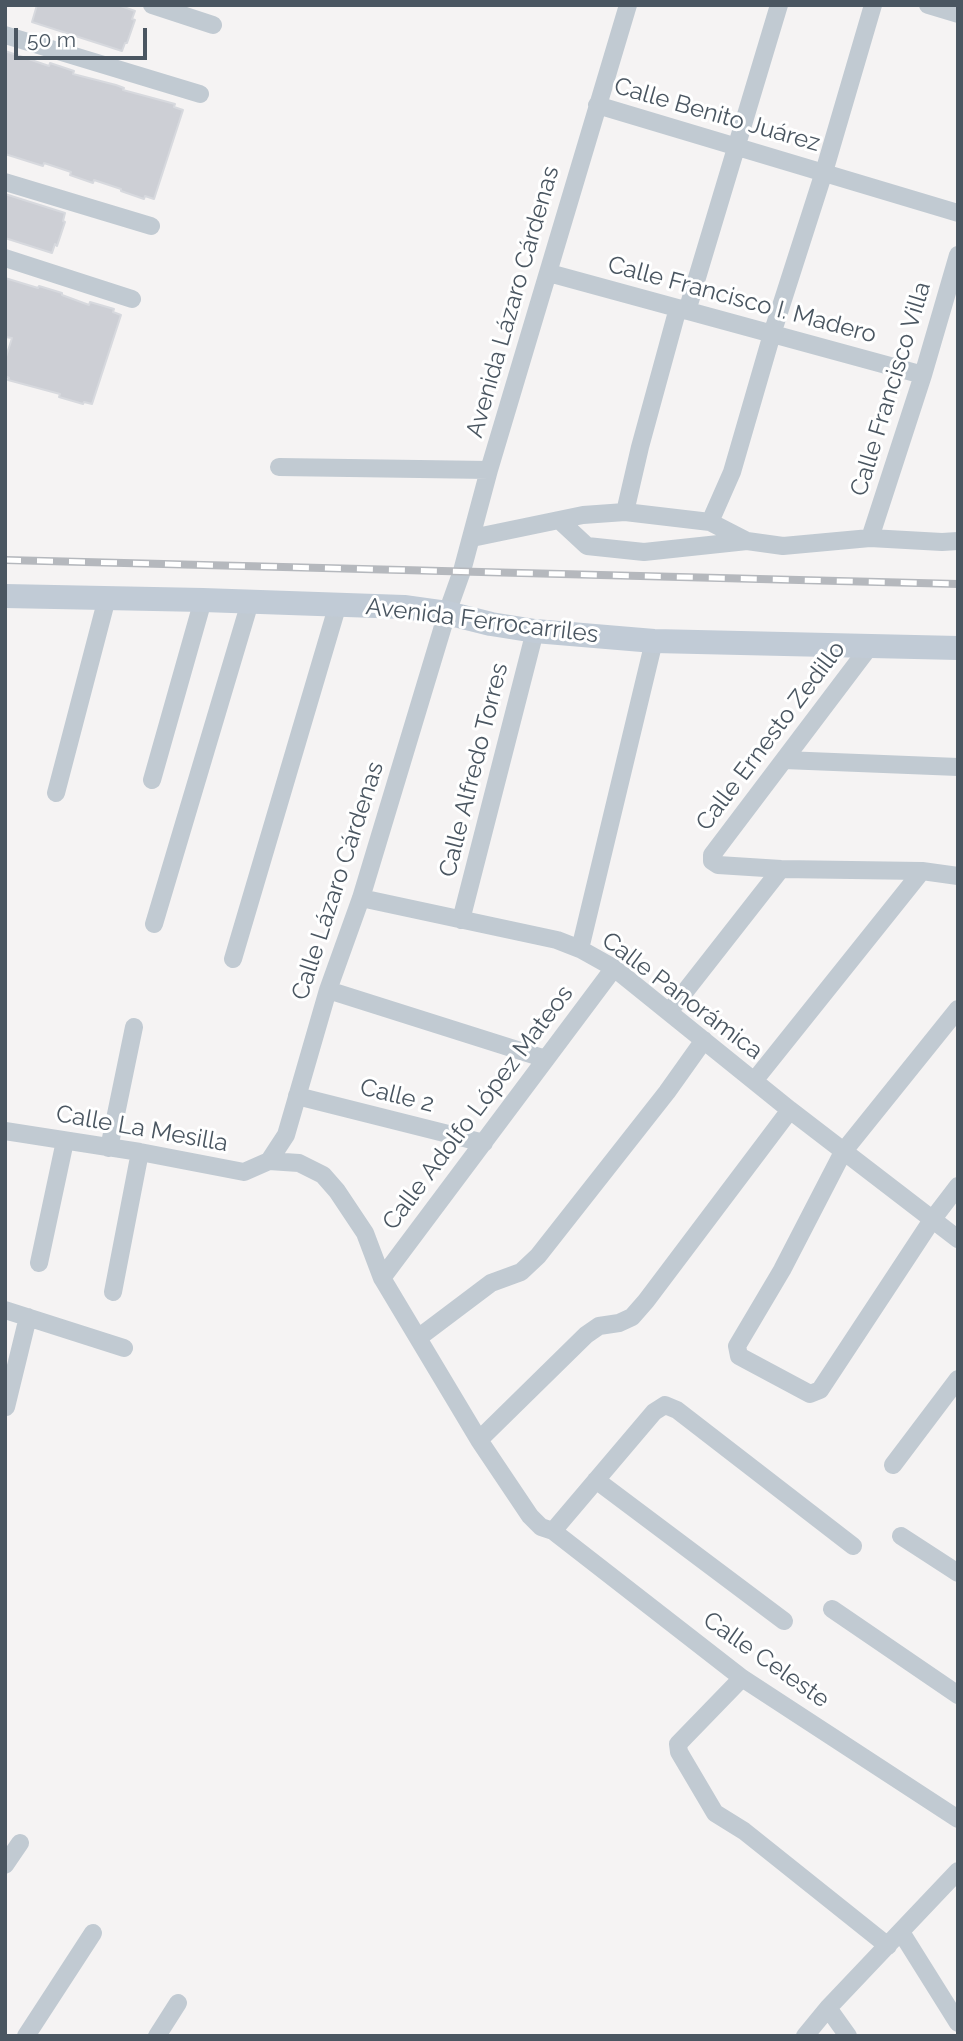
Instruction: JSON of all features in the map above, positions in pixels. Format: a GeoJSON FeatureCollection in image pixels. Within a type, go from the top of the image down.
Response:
{"type":"FeatureCollection","features":[{"type":"Feature","properties":{"kind":"street"},"geometry":{"type":"LineString","coordinates":[[152,5],[212,25]]}},
{"type":"Feature","properties":{"kind":"street","name":"Avenida Lázaro Cárdenas"},"geometry":{"type":"LineString","coordinates":[[447,613],[472,538],[489,470],[628,5]]}},
{"type":"Feature","properties":{"kind":"street"},"geometry":{"type":"LineString","coordinates":[[625,512],[640,447],[737,146],[779,5]]}},
{"type":"Feature","properties":{"kind":"street","name":"Calle Benito Juárez"},"geometry":{"type":"LineString","coordinates":[[824,172],[873,5]]}},
{"type":"Feature","properties":{"kind":"street"},"geometry":{"type":"LineString","coordinates":[[928,5],[958,14]]}},
{"type":"Feature","properties":{"kind":"street"},"geometry":{"type":"LineString","coordinates":[[5,35],[200,94]]}},
{"type":"Feature","properties":{"kind":"street","name":"Calle Benito Juárez"},"geometry":{"type":"LineString","coordinates":[[597,105],[958,213]]}},
{"type":"Feature","properties":{"kind":"street"},"geometry":{"type":"LineString","coordinates":[[710,522],[732,472],[772,334],[824,172]]}},
{"type":"Feature","properties":{"kind":"street"},"geometry":{"type":"LineString","coordinates":[[5,182],[151,226]]}},
{"type":"Feature","properties":{"kind":"street","name":"Calle Francisco Villa"},"geometry":{"type":"LineString","coordinates":[[870,538],[958,256]]}},
{"type":"Feature","properties":{"kind":"street"},"geometry":{"type":"LineString","coordinates":[[5,258],[132,299]]}},
{"type":"Feature","properties":{"kind":"street","name":"Calle Francisco I. Madero"},"geometry":{"type":"LineString","coordinates":[[549,273],[923,375]]}},
{"type":"Feature","properties":{"kind":"street"},"geometry":{"type":"LineString","coordinates":[[279,467],[489,470]]}},
{"type":"Feature","properties":{"kind":"street"},"geometry":{"type":"LineString","coordinates":[[472,538],[583,515],[625,512],[710,522],[747,541]]}},
{"type":"Feature","properties":{"kind":"street"},"geometry":{"type":"LineString","coordinates":[[559,520],[587,546],[644,552],[747,541],[783,546],[870,538],[958,541]]}},
{"type":"Feature","properties":{"kind":"street","name":"Avenida Ferrocarriles"},"geometry":{"type":"LineString","coordinates":[[5,596],[404,607],[535,631],[654,640],[958,648]]}},
{"type":"Feature","properties":{"kind":"street"},"geometry":{"type":"LineString","coordinates":[[56,793],[107,598]]}},
{"type":"Feature","properties":{"kind":"street"},"geometry":{"type":"LineString","coordinates":[[152,779],[203,600]]}},
{"type":"Feature","properties":{"kind":"street"},"geometry":{"type":"LineString","coordinates":[[154,924],[250,602]]}},
{"type":"Feature","properties":{"kind":"street"},"geometry":{"type":"LineString","coordinates":[[233,959],[338,604]]}},
{"type":"Feature","properties":{"kind":"street","name":"Calle Lázaro Cárdenas"},"geometry":{"type":"LineString","coordinates":[[269,1161],[286,1135],[328,990],[361,898],[447,613]]}},
{"type":"Feature","properties":{"kind":"street","name":"Calle Alfredo Torres"},"geometry":{"type":"LineString","coordinates":[[461,920],[535,631]]}},
{"type":"Feature","properties":{"kind":"street"},"geometry":{"type":"LineString","coordinates":[[580,949],[654,640]]}},
{"type":"Feature","properties":{"kind":"street","name":"Calle Ernesto Zedillo"},"geometry":{"type":"LineString","coordinates":[[870,646],[712,855],[712,862],[718,865],[782,869],[922,871],[958,876]]}},
{"type":"Feature","properties":{"kind":"street"},"geometry":{"type":"LineString","coordinates":[[784,760],[958,767]]}},
{"type":"Feature","properties":{"kind":"street"},"geometry":{"type":"LineString","coordinates":[[669,1012],[782,869]]}},
{"type":"Feature","properties":{"kind":"street"},"geometry":{"type":"LineString","coordinates":[[754,1081],[922,871]]}},
{"type":"Feature","properties":{"kind":"street","name":"Calle Panorámica"},"geometry":{"type":"LineString","coordinates":[[361,898],[557,940],[614,968],[932,1220]]}},
{"type":"Feature","properties":{"kind":"street","name":"Calle Adolfo López Mateos"},"geometry":{"type":"LineString","coordinates":[[382,1278],[614,968]]}},
{"type":"Feature","properties":{"kind":"street"},"geometry":{"type":"LineString","coordinates":[[328,990],[546,1059]]}},
{"type":"Feature","properties":{"kind":"street"},"geometry":{"type":"LineString","coordinates":[[958,1009],[844,1152],[782,1270],[737,1346],[739,1356],[810,1394],[820,1390],[932,1220],[958,1186]]}},
{"type":"Feature","properties":{"kind":"street"},"geometry":{"type":"LineString","coordinates":[[109,1147],[134,1027]]}},
{"type":"Feature","properties":{"kind":"street"},"geometry":{"type":"LineString","coordinates":[[418,1338],[491,1283],[522,1272],[538,1256],[667,1092],[704,1040]]}},
{"type":"Feature","properties":{"kind":"street","name":"Calle 2"},"geometry":{"type":"LineString","coordinates":[[297,1097],[484,1143]]}},
{"type":"Feature","properties":{"kind":"street"},"geometry":{"type":"LineString","coordinates":[[479,1440],[586,1335],[599,1325],[619,1323],[632,1317],[790,1110]]}},
{"type":"Feature","properties":{"kind":"street","name":"Calle La Mesilla"},"geometry":{"type":"LineString","coordinates":[[5,1131],[140,1152],[244,1172],[269,1161]]}},
{"type":"Feature","properties":{"kind":"street"},"geometry":{"type":"LineString","coordinates":[[39,1263],[65,1141]]}},
{"type":"Feature","properties":{"kind":"street"},"geometry":{"type":"LineString","coordinates":[[113,1292],[140,1152]]}},
{"type":"Feature","properties":{"kind":"street","name":"Calle Celeste"},"geometry":{"type":"LineString","coordinates":[[269,1161],[299,1163],[323,1175],[337,1191],[365,1233],[382,1278],[479,1440],[530,1516],[541,1527],[553,1531],[742,1678],[958,1819]]}},
{"type":"Feature","properties":{"kind":"street"},"geometry":{"type":"LineString","coordinates":[[932,1220],[958,1239]]}},
{"type":"Feature","properties":{"kind":"street"},"geometry":{"type":"LineString","coordinates":[[5,1310],[124,1348]]}},
{"type":"Feature","properties":{"kind":"street"},"geometry":{"type":"LineString","coordinates":[[6,1407],[28,1317]]}},
{"type":"Feature","properties":{"kind":"street"},"geometry":{"type":"LineString","coordinates":[[893,1465],[958,1379]]}},
{"type":"Feature","properties":{"kind":"street"},"geometry":{"type":"LineString","coordinates":[[553,1531],[653,1412],[665,1405],[677,1410],[853,1546]]}},
{"type":"Feature","properties":{"kind":"street"},"geometry":{"type":"LineString","coordinates":[[596,1480],[784,1622]]}},
{"type":"Feature","properties":{"kind":"street"},"geometry":{"type":"LineString","coordinates":[[901,1536],[958,1573]]}},
{"type":"Feature","properties":{"kind":"street"},"geometry":{"type":"LineString","coordinates":[[832,1609],[958,1695]]}},
{"type":"Feature","properties":{"kind":"street"},"geometry":{"type":"LineString","coordinates":[[742,1678],[678,1744],[679,1752],[715,1813],[744,1831],[888,1946]]}},
{"type":"Feature","properties":{"kind":"street"},"geometry":{"type":"LineString","coordinates":[[5,1865],[20,1843]]}},
{"type":"Feature","properties":{"kind":"street"},"geometry":{"type":"LineString","coordinates":[[805,2036],[828,2008],[958,1871]]}},
{"type":"Feature","properties":{"kind":"street"},"geometry":{"type":"LineString","coordinates":[[901,1932],[958,2023]]}},
{"type":"Feature","properties":{"kind":"street"},"geometry":{"type":"LineString","coordinates":[[26,2036],[93,1933]]}},
{"type":"Feature","properties":{"kind":"street"},"geometry":{"type":"LineString","coordinates":[[157,2036],[177,2003]]}},
{"type":"Feature","properties":{"kind":"street"},"geometry":{"type":"LineString","coordinates":[[828,2008],[848,2036]]}},
{"type":"Feature","properties":{"kind":"building"},"geometry":{"type":"Polygon","coordinates":[[[37,5],[118,5],[135,11],[132,19],[135,20],[122,51],[32,22],[37,5]]]}},
{"type":"Feature","properties":{"kind":"building"},"geometry":{"type":"Polygon","coordinates":[[[5,51],[49,66],[50,63],[74,71],[73,74],[116,85],[124,88],[123,90],[175,104],[174,107],[183,110],[154,199],[145,196],[144,199],[94,180],[93,183],[70,175],[71,172],[44,163],[43,166],[5,154],[5,51]]]}},
{"type":"Feature","properties":{"kind":"building"},"geometry":{"type":"Polygon","coordinates":[[[5,194],[65,213],[65,222],[52,253],[5,238],[5,194]]]}},
{"type":"Feature","properties":{"kind":"building"},"geometry":{"type":"Polygon","coordinates":[[[5,278],[62,293],[89,305],[90,302],[114,309],[113,312],[121,315],[92,404],[59,397],[60,394],[8,380],[5,376],[5,360],[12,338],[5,337],[5,278]]]}},
{"type":"Feature","properties":{"kind":"railway"},"geometry":{"type":"LineString","coordinates":[[5,560],[958,584]]}}]}
